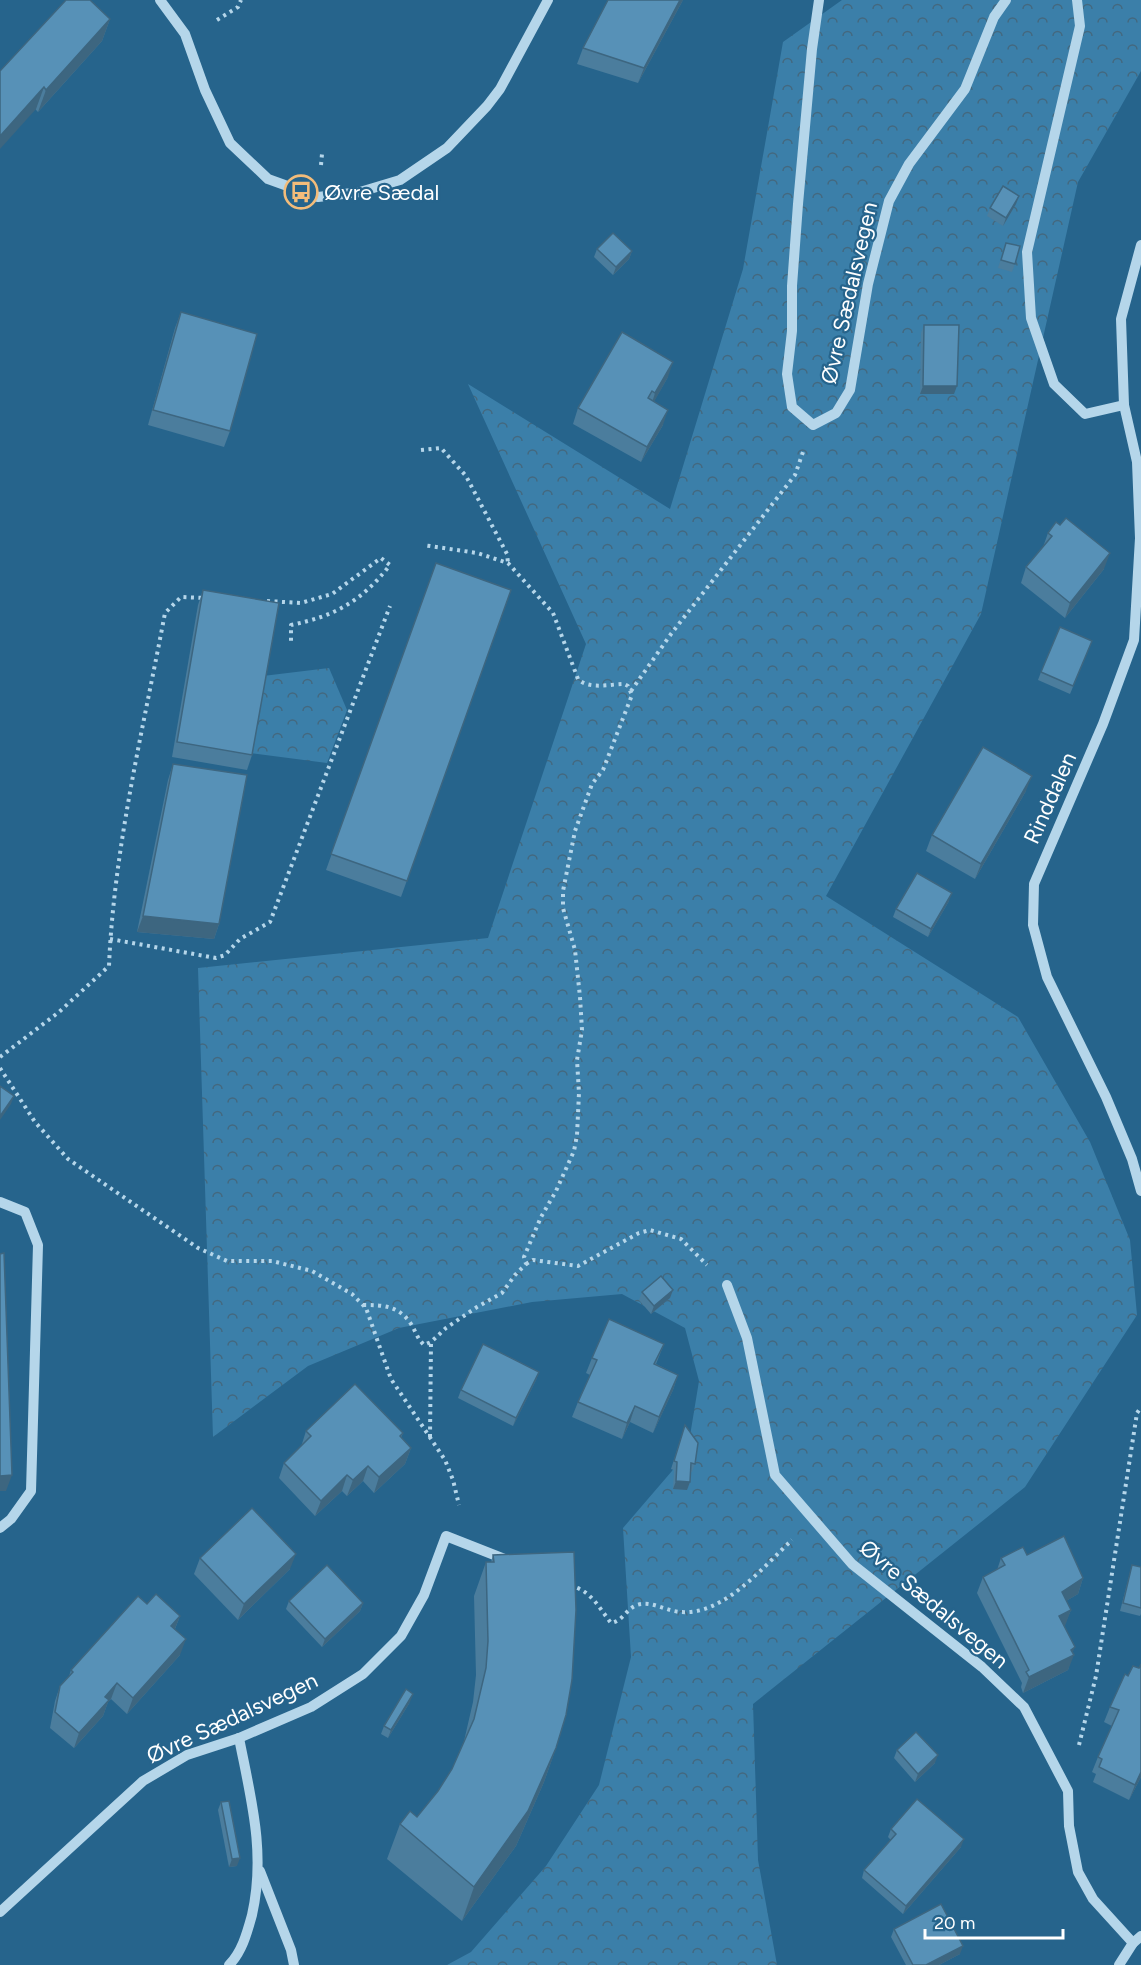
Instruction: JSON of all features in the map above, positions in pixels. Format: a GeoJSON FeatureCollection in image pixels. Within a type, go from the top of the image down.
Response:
{"type":"FeatureCollection","features":[{"type":"Feature","properties":{"kind":"street"},"geometry":{"type":"LineString","coordinates":[[160,0],[185,34],[205,90],[230,143],[268,179],[318,197],[360,192],[400,180],[447,148],[500,89],[548,0]]}},
{"type":"Feature","properties":{"kind":"street","name":"Øvre Sædalsvegen"},"geometry":{"type":"LineString","coordinates":[[819,0],[812,49],[797,215],[792,286],[792,331],[787,374],[792,407],[813,425],[836,413],[850,390],[868,284],[889,201],[909,164],[965,89],[994,17],[1006,0]]}},
{"type":"Feature","properties":{"kind":"street"},"geometry":{"type":"LineString","coordinates":[[1077,0],[1080,26],[1027,252],[1031,318],[1054,384],[1085,414],[1124,405]]}},
{"type":"Feature","properties":{"kind":"street","name":"Rinddalen"},"geometry":{"type":"LineString","coordinates":[[1141,245],[1121,319],[1124,405],[1137,462],[1140,527],[1134,640],[1103,724],[1034,884],[1033,925],[1047,977],[1106,1097],[1132,1159],[1141,1191]]}},
{"type":"Feature","properties":{"kind":"street"},"geometry":{"type":"LineString","coordinates":[[0,1202],[25,1212],[38,1245],[31,1491],[11,1519],[0,1527]]}},
{"type":"Feature","properties":{"kind":"street","name":"Øvre Sædalsvegen"},"geometry":{"type":"LineString","coordinates":[[727,1285],[747,1338],[775,1475],[852,1564],[982,1667],[1024,1707],[1068,1791],[1069,1826],[1078,1872],[1093,1899],[1137,1940]]}},
{"type":"Feature","properties":{"kind":"street","name":"Øvre Sædalsvegen"},"geometry":{"type":"LineString","coordinates":[[0,1912],[143,1781],[187,1755],[239,1738],[311,1707],[363,1674],[401,1636],[424,1595],[446,1536],[514,1563]]}},
{"type":"Feature","properties":{"kind":"street"},"geometry":{"type":"LineString","coordinates":[[229,1965],[247,1935],[259,1868],[257,1833],[239,1738]]}},
{"type":"Feature","properties":{"kind":"street"},"geometry":{"type":"LineString","coordinates":[[259,1868],[291,1950],[294,1965]]}},
{"type":"Feature","properties":{"kind":"street"},"geometry":{"type":"LineString","coordinates":[[1119,1965],[1137,1940]]}},
{"type":"Feature","properties":{"kind":"path"},"geometry":{"type":"LineString","coordinates":[[217,20],[238,7],[241,0]]}},
{"type":"Feature","properties":{"kind":"path"},"geometry":{"type":"LineString","coordinates":[[526,1264],[524,1257],[574,1151],[577,1135],[579,1093],[577,1060],[582,1030],[580,997],[575,950],[563,908],[563,891],[575,831],[592,784],[603,770],[632,695],[631,691],[671,634],[795,475],[813,425]]}},
{"type":"Feature","properties":{"kind":"path"},"geometry":{"type":"LineString","coordinates":[[421,450],[441,448],[466,476],[507,554],[508,563]]}},
{"type":"Feature","properties":{"kind":"path"},"geometry":{"type":"LineString","coordinates":[[423,545],[477,553],[508,563],[553,613],[578,679],[590,685],[624,684],[631,691]]}},
{"type":"Feature","properties":{"kind":"path"},"geometry":{"type":"LineString","coordinates":[[257,601],[301,603],[332,594],[381,558],[390,565],[364,595],[333,614],[291,625],[291,645]]}},
{"type":"Feature","properties":{"kind":"path"},"geometry":{"type":"LineString","coordinates":[[0,1057],[59,1012],[109,966],[113,904],[122,844],[165,613],[181,597],[213,598]]}},
{"type":"Feature","properties":{"kind":"path"},"geometry":{"type":"LineString","coordinates":[[110,939],[216,958],[225,955],[240,939],[270,922],[390,606]]}},
{"type":"Feature","properties":{"kind":"path"},"geometry":{"type":"LineString","coordinates":[[0,1068],[35,1122],[68,1159],[198,1248],[227,1261],[272,1261],[312,1270],[352,1294],[363,1305],[391,1379],[445,1461],[453,1480],[459,1505]]}},
{"type":"Feature","properties":{"kind":"path"},"geometry":{"type":"LineString","coordinates":[[363,1305],[397,1309],[414,1328],[416,1336],[424,1345],[432,1342],[446,1328],[477,1307],[502,1293],[514,1275],[533,1260],[578,1266],[639,1233],[650,1230],[681,1239],[727,1285]]}},
{"type":"Feature","properties":{"kind":"path"},"geometry":{"type":"LineString","coordinates":[[430,1437],[432,1342]]}},
{"type":"Feature","properties":{"kind":"path"},"geometry":{"type":"LineString","coordinates":[[1068,1791],[1096,1676],[1137,1413],[1141,1407]]}},
{"type":"Feature","properties":{"kind":"path"},"geometry":{"type":"LineString","coordinates":[[569,1586],[579,1587],[586,1592],[611,1623],[619,1622],[635,1606],[650,1604],[681,1612],[698,1611],[735,1593],[813,1519]]}},
{"type":"Feature","properties":{"kind":"green space"},"geometry":{"type":"Polygon","coordinates":[[[842,0],[1141,0],[1141,71],[1078,182],[981,614],[826,896],[1018,1017],[1090,1142],[1130,1240],[1137,1315],[1025,1487],[753,1704],[758,1860],[777,1965],[447,1965],[471,1952],[546,1866],[599,1785],[631,1657],[623,1528],[672,1471],[689,1442],[699,1381],[685,1328],[622,1294],[532,1302],[399,1328],[308,1366],[213,1437],[198,968],[488,938],[586,644],[468,384],[670,509],[743,269],[783,42],[842,0]]]}},
{"type":"Feature","properties":{"kind":"green space"},"geometry":{"type":"Polygon","coordinates":[[[329,668],[347,710],[327,763],[250,753],[263,676],[329,668]]]}},
{"type":"Feature","properties":{"kind":"building"},"geometry":{"type":"Polygon","coordinates":[[[66,0],[90,0],[110,19],[46,90],[44,87],[0,136],[0,71],[66,0]]]}},
{"type":"Feature","properties":{"kind":"building"},"geometry":{"type":"Polygon","coordinates":[[[608,0],[680,0],[644,68],[583,48],[608,0]]]}},
{"type":"Feature","properties":{"kind":"building"},"geometry":{"type":"Polygon","coordinates":[[[1003,186],[1019,196],[1006,218],[990,208],[1003,186]]]}},
{"type":"Feature","properties":{"kind":"building"},"geometry":{"type":"Polygon","coordinates":[[[613,233],[632,251],[616,267],[597,249],[613,233]]]}},
{"type":"Feature","properties":{"kind":"building"},"geometry":{"type":"Polygon","coordinates":[[[1006,243],[1020,246],[1015,264],[1001,260],[1006,243]]]}},
{"type":"Feature","properties":{"kind":"building"},"geometry":{"type":"Polygon","coordinates":[[[181,312],[257,334],[230,431],[153,410],[181,312]]]}},
{"type":"Feature","properties":{"kind":"building"},"geometry":{"type":"Polygon","coordinates":[[[924,325],[959,325],[957,386],[923,386],[924,325]]]}},
{"type":"Feature","properties":{"kind":"building"},"geometry":{"type":"Polygon","coordinates":[[[622,332],[673,362],[655,393],[652,391],[648,398],[668,410],[647,447],[578,408],[622,332]]]}},
{"type":"Feature","properties":{"kind":"building"},"geometry":{"type":"Polygon","coordinates":[[[1066,518],[1110,553],[1070,603],[1026,567],[1052,536],[1048,533],[1056,522],[1060,525],[1066,518]]]}},
{"type":"Feature","properties":{"kind":"building"},"geometry":{"type":"Polygon","coordinates":[[[436,563],[511,590],[407,881],[331,854],[436,563]]]}},
{"type":"Feature","properties":{"kind":"building"},"geometry":{"type":"Polygon","coordinates":[[[203,590],[279,603],[252,755],[177,742],[203,590]]]}},
{"type":"Feature","properties":{"kind":"building"},"geometry":{"type":"Polygon","coordinates":[[[1060,627],[1092,641],[1073,686],[1041,672],[1060,627]]]}},
{"type":"Feature","properties":{"kind":"building"},"geometry":{"type":"Polygon","coordinates":[[[983,747],[1032,776],[981,864],[932,835],[983,747]]]}},
{"type":"Feature","properties":{"kind":"building"},"geometry":{"type":"Polygon","coordinates":[[[173,764],[247,775],[219,924],[143,916],[173,764]]]}},
{"type":"Feature","properties":{"kind":"building"},"geometry":{"type":"Polygon","coordinates":[[[917,873],[952,893],[931,929],[896,909],[917,873]]]}},
{"type":"Feature","properties":{"kind":"building"},"geometry":{"type":"Polygon","coordinates":[[[0,1086],[14,1096],[0,1116],[0,1086]]]}},
{"type":"Feature","properties":{"kind":"building"},"geometry":{"type":"Polygon","coordinates":[[[4,1253],[12,1475],[0,1476],[0,1254],[4,1253]]]}},
{"type":"Feature","properties":{"kind":"building"},"geometry":{"type":"Polygon","coordinates":[[[661,1276],[673,1290],[654,1306],[642,1292],[661,1276]]]}},
{"type":"Feature","properties":{"kind":"building"},"geometry":{"type":"Polygon","coordinates":[[[609,1319],[664,1344],[654,1364],[678,1375],[659,1417],[635,1406],[627,1423],[578,1402],[597,1360],[592,1358],[609,1319]]]}},
{"type":"Feature","properties":{"kind":"building"},"geometry":{"type":"Polygon","coordinates":[[[483,1344],[539,1372],[516,1418],[461,1390],[483,1344]]]}},
{"type":"Feature","properties":{"kind":"building"},"geometry":{"type":"Polygon","coordinates":[[[355,1384],[403,1433],[400,1436],[411,1448],[379,1477],[368,1466],[353,1480],[347,1475],[321,1501],[284,1463],[311,1436],[306,1431],[355,1384]]]}},
{"type":"Feature","properties":{"kind":"building"},"geometry":{"type":"Polygon","coordinates":[[[685,1425],[698,1443],[695,1464],[691,1463],[690,1482],[676,1481],[677,1462],[674,1461],[685,1425]]]}},
{"type":"Feature","properties":{"kind":"building"},"geometry":{"type":"Polygon","coordinates":[[[252,1508],[296,1554],[244,1604],[200,1558],[252,1508]]]}},
{"type":"Feature","properties":{"kind":"building"},"geometry":{"type":"Polygon","coordinates":[[[1064,1536],[1083,1578],[1062,1592],[1071,1610],[1059,1616],[1075,1647],[1071,1650],[1074,1655],[1029,1677],[1026,1672],[1029,1670],[983,1577],[1005,1565],[1001,1558],[1023,1547],[1027,1555],[1064,1536]]]}},
{"type":"Feature","properties":{"kind":"building"},"geometry":{"type":"Polygon","coordinates":[[[574,1552],[576,1610],[572,1680],[566,1715],[556,1748],[528,1811],[474,1887],[400,1824],[410,1811],[417,1817],[438,1791],[452,1769],[474,1719],[486,1668],[488,1641],[486,1562],[494,1562],[493,1555],[574,1552]]]}},
{"type":"Feature","properties":{"kind":"building"},"geometry":{"type":"Polygon","coordinates":[[[327,1565],[363,1603],[325,1639],[289,1601],[327,1565]]]}},
{"type":"Feature","properties":{"kind":"building"},"geometry":{"type":"Polygon","coordinates":[[[1132,1565],[1141,1567],[1141,1608],[1123,1603],[1132,1565]]]}},
{"type":"Feature","properties":{"kind":"building"},"geometry":{"type":"Polygon","coordinates":[[[156,1594],[180,1616],[171,1626],[186,1639],[133,1698],[117,1683],[105,1697],[109,1700],[79,1733],[55,1712],[60,1686],[73,1672],[71,1670],[138,1596],[147,1604],[156,1594]]]}},
{"type":"Feature","properties":{"kind":"building"},"geometry":{"type":"Polygon","coordinates":[[[1141,1664],[1141,1772],[1135,1785],[1099,1767],[1102,1759],[1098,1757],[1119,1710],[1110,1707],[1125,1674],[1128,1676],[1133,1666],[1139,1668],[1141,1664]]]}},
{"type":"Feature","properties":{"kind":"building"},"geometry":{"type":"Polygon","coordinates":[[[406,1689],[413,1694],[391,1730],[384,1726],[406,1689]]]}},
{"type":"Feature","properties":{"kind":"building"},"geometry":{"type":"Polygon","coordinates":[[[916,1732],[938,1755],[918,1774],[897,1750],[916,1732]]]}},
{"type":"Feature","properties":{"kind":"building"},"geometry":{"type":"Polygon","coordinates":[[[917,1799],[964,1839],[906,1906],[864,1870],[896,1834],[891,1829],[917,1799]]]}},
{"type":"Feature","properties":{"kind":"building"},"geometry":{"type":"Polygon","coordinates":[[[229,1801],[240,1858],[232,1859],[221,1802],[229,1801]]]}},
{"type":"Feature","properties":{"kind":"building"},"geometry":{"type":"Polygon","coordinates":[[[941,1904],[963,1946],[926,1965],[913,1965],[894,1929],[941,1904]]]}},
{"type":"Feature","properties":{"kind":"place","name":"Øvre Sædal"},"geometry":{"type":"Point","coordinates":[301,192]}}]}
